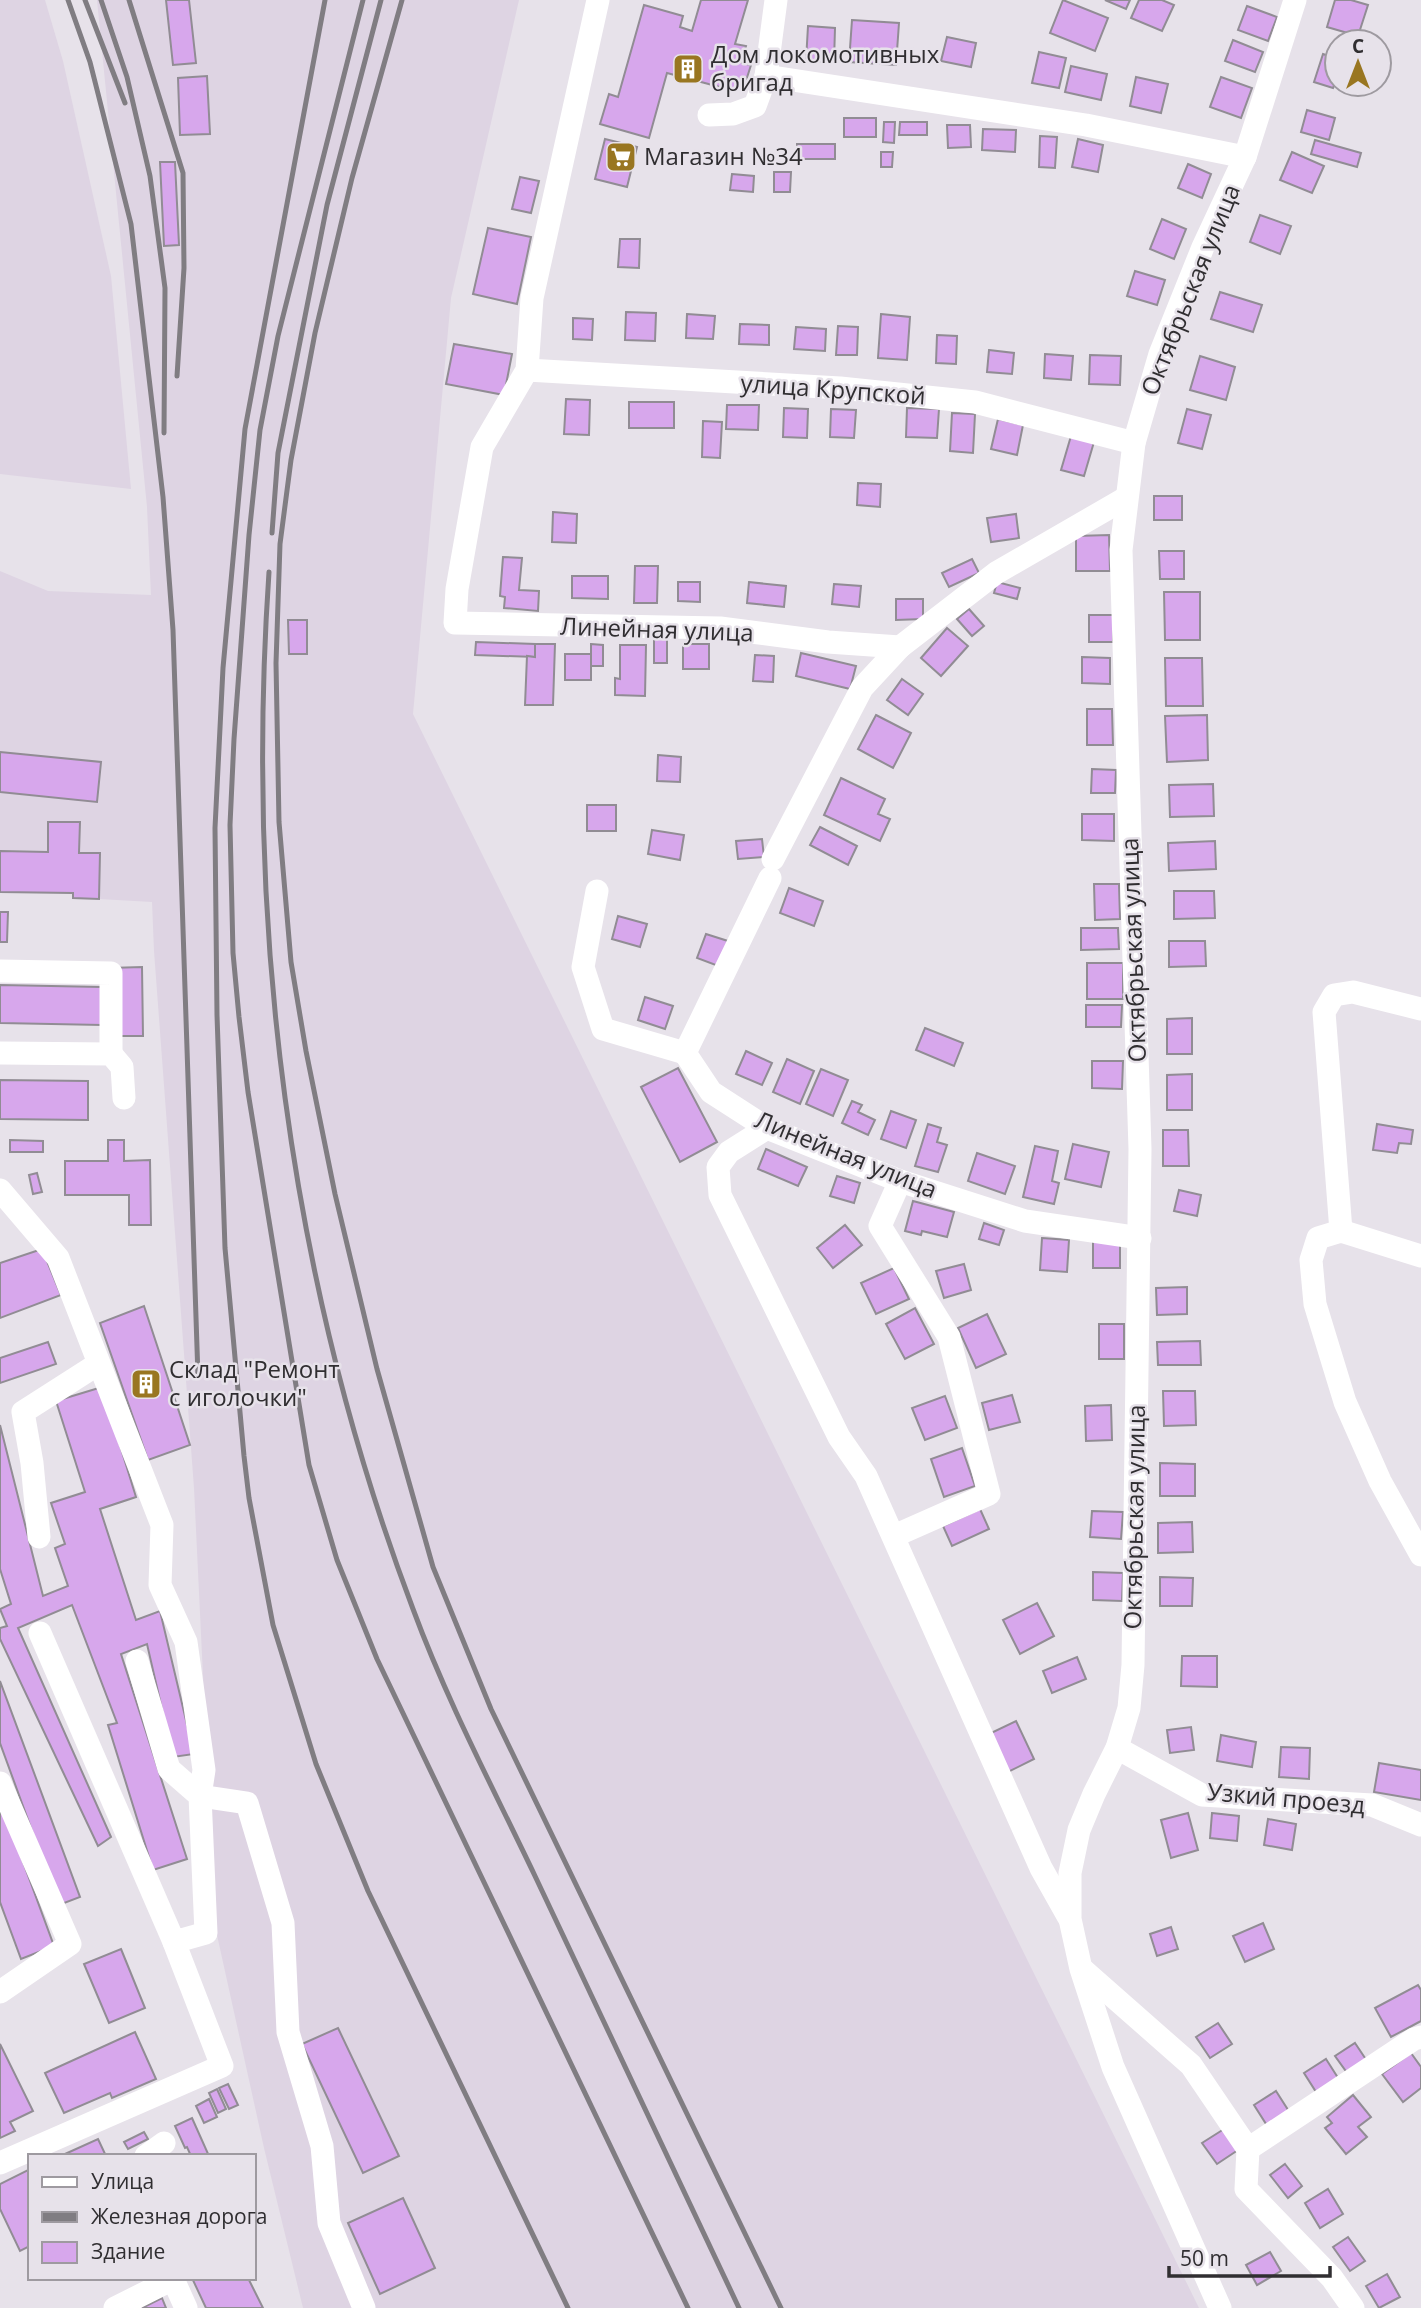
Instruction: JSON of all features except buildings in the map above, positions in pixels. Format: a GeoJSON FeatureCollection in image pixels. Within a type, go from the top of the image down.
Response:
{"type":"FeatureCollection","features":[{"type":"Feature","properties":{"kind":"street"},"geometry":{"type":"LineString","coordinates":[[527,370],[532,298],[598,0]]}},
{"type":"Feature","properties":{"kind":"street"},"geometry":{"type":"LineString","coordinates":[[709,115],[733,114],[755,106],[766,76],[776,0]]}},
{"type":"Feature","properties":{"kind":"street","name":"Октябрьская улица"},"geometry":{"type":"LineString","coordinates":[[1070,1919],[1070,1873],[1079,1830],[1117,1748],[1129,1708],[1133,1665],[1140,1149],[1121,550],[1126,498],[1134,443],[1160,354],[1203,247],[1245,158],[1295,0]]}},
{"type":"Feature","properties":{"kind":"street"},"geometry":{"type":"LineString","coordinates":[[766,76],[1086,125],[1245,158]]}},
{"type":"Feature","properties":{"kind":"street","name":"улица Крупской"},"geometry":{"type":"LineString","coordinates":[[527,370],[840,388],[975,402],[1134,443]]}},
{"type":"Feature","properties":{"kind":"street","name":"Линейная улица"},"geometry":{"type":"LineString","coordinates":[[527,370],[482,447],[457,589],[455,624],[720,628],[828,642],[900,647]]}},
{"type":"Feature","properties":{"kind":"street"},"geometry":{"type":"LineString","coordinates":[[597,891],[583,967],[603,1029],[685,1053],[862,688],[900,647],[996,573],[1126,498]]}},
{"type":"Feature","properties":{"kind":"street"},"geometry":{"type":"LineString","coordinates":[[0,971],[111,973],[111,1054],[122,1067],[124,1098]]}},
{"type":"Feature","properties":{"kind":"street"},"geometry":{"type":"LineString","coordinates":[[1341,1231],[1324,1012],[1334,995],[1353,992],[1421,1009]]}},
{"type":"Feature","properties":{"kind":"street"},"geometry":{"type":"LineString","coordinates":[[0,1053],[111,1054]]}},
{"type":"Feature","properties":{"kind":"street","name":"Линейная улица"},"geometry":{"type":"LineString","coordinates":[[685,1053],[711,1092],[767,1128],[900,1181],[1025,1221],[1140,1238]]}},
{"type":"Feature","properties":{"kind":"street"},"geometry":{"type":"LineString","coordinates":[[767,1128],[729,1152],[718,1167],[720,1195],[839,1437],[866,1476],[1041,1868],[1070,1919],[1081,1969],[1113,2067],[1220,2308]]}},
{"type":"Feature","properties":{"kind":"street"},"geometry":{"type":"LineString","coordinates":[[894,1536],[989,1494],[949,1337],[880,1226],[900,1181]]}},
{"type":"Feature","properties":{"kind":"street"},"geometry":{"type":"LineString","coordinates":[[0,1190],[58,1258],[162,1525],[160,1585],[186,1642],[204,1770],[200,1796],[206,1933],[174,1942]]}},
{"type":"Feature","properties":{"kind":"street"},"geometry":{"type":"LineString","coordinates":[[1421,1256],[1341,1231],[1318,1238],[1311,1261],[1315,1304],[1345,1402],[1380,1481],[1421,1555]]}},
{"type":"Feature","properties":{"kind":"street"},"geometry":{"type":"LineString","coordinates":[[39,1537],[32,1463],[23,1412],[98,1364]]}},
{"type":"Feature","properties":{"kind":"street"},"geometry":{"type":"LineString","coordinates":[[0,2163],[222,2066],[174,1942],[40,1633]]}},
{"type":"Feature","properties":{"kind":"street"},"geometry":{"type":"LineString","coordinates":[[137,1661],[169,1769],[200,1796],[247,1803],[283,1923],[288,2032],[321,2146],[329,2223],[364,2308]]}},
{"type":"Feature","properties":{"kind":"street","name":"Узкий проезд"},"geometry":{"type":"LineString","coordinates":[[1117,1748],[1202,1795],[1372,1805],[1421,1825]]}},
{"type":"Feature","properties":{"kind":"street"},"geometry":{"type":"LineString","coordinates":[[0,1783],[70,1944],[0,1992]]}},
{"type":"Feature","properties":{"kind":"street"},"geometry":{"type":"LineString","coordinates":[[1081,1969],[1191,2065],[1248,2149],[1246,2189],[1332,2278],[1353,2308]]}},
{"type":"Feature","properties":{"kind":"street"},"geometry":{"type":"LineString","coordinates":[[1248,2149],[1414,2039],[1421,2037]]}},
{"type":"Feature","properties":{"kind":"street"},"geometry":{"type":"LineString","coordinates":[[115,2308],[171,2280]]}},
{"type":"Feature","properties":{"kind":"street"},"geometry":{"type":"LineString","coordinates":[[173,2280],[186,2308]]}},
{"type":"Feature","properties":{"kind":"shaded area"},"geometry":{"type":"Polygon","coordinates":[[[0,0],[45,0],[63,61],[111,276],[131,489],[0,474],[0,0]]]}},
{"type":"Feature","properties":{"kind":"shaded area"},"geometry":{"type":"Polygon","coordinates":[[[97,0],[519,0],[451,298],[413,714],[1199,2308],[303,2308],[215,1926],[194,1488],[152,902],[99,899],[100,854],[79,853],[80,823],[49,822],[48,852],[0,851],[0,571],[48,591],[151,595],[147,507],[97,0]]]}},
{"type":"Feature","properties":{"kind":"railway"},"geometry":{"type":"LineString","coordinates":[[68,0],[90,62],[131,224],[163,497],[173,630],[198,1377]]}},
{"type":"Feature","properties":{"kind":"railway"},"geometry":{"type":"LineString","coordinates":[[85,0],[125,103]]}},
{"type":"Feature","properties":{"kind":"railway"},"geometry":{"type":"LineString","coordinates":[[101,0],[127,77],[150,176],[165,288],[164,433]]}},
{"type":"Feature","properties":{"kind":"railway"},"geometry":{"type":"LineString","coordinates":[[129,0],[183,173],[184,268],[177,376]]}},
{"type":"Feature","properties":{"kind":"railway"},"geometry":{"type":"LineString","coordinates":[[325,0],[245,429],[223,668],[215,828],[217,1015],[225,1248],[244,1456],[249,1498],[273,1625],[316,1764],[368,1891],[568,2308]]}},
{"type":"Feature","properties":{"kind":"railway"},"geometry":{"type":"LineString","coordinates":[[363,0],[278,336],[260,430],[249,535],[230,825],[233,953],[248,1092],[309,1465],[337,1560],[377,1659],[688,2308]]}},
{"type":"Feature","properties":{"kind":"railway"},"geometry":{"type":"LineString","coordinates":[[272,533],[278,453],[327,205],[381,0]]}},
{"type":"Feature","properties":{"kind":"railway"},"geometry":{"type":"LineString","coordinates":[[402,0],[352,178],[315,333],[291,460],[280,544],[276,663],[279,822],[291,962],[335,1194],[377,1369],[433,1567],[491,1709],[781,2308]]}},
{"type":"Feature","properties":{"kind":"railway"},"geometry":{"type":"LineString","coordinates":[[269,572],[263,704],[264,836],[271,967],[285,1098],[306,1228],[334,1357],[370,1484],[413,1609],[440,1677],[739,2308]]}},
{"type":"Feature","properties":{"kind":"place","name":"Дом локомотивных бригад"},"geometry":{"type":"Point","coordinates":[688,69]}},
{"type":"Feature","properties":{"kind":"place","name":"Магазин №34"},"geometry":{"type":"Point","coordinates":[621,157]}},
{"type":"Feature","properties":{"kind":"place","name":"Склад \"Ремонт с иголочки\""},"geometry":{"type":"Point","coordinates":[146,1384]}}]}
